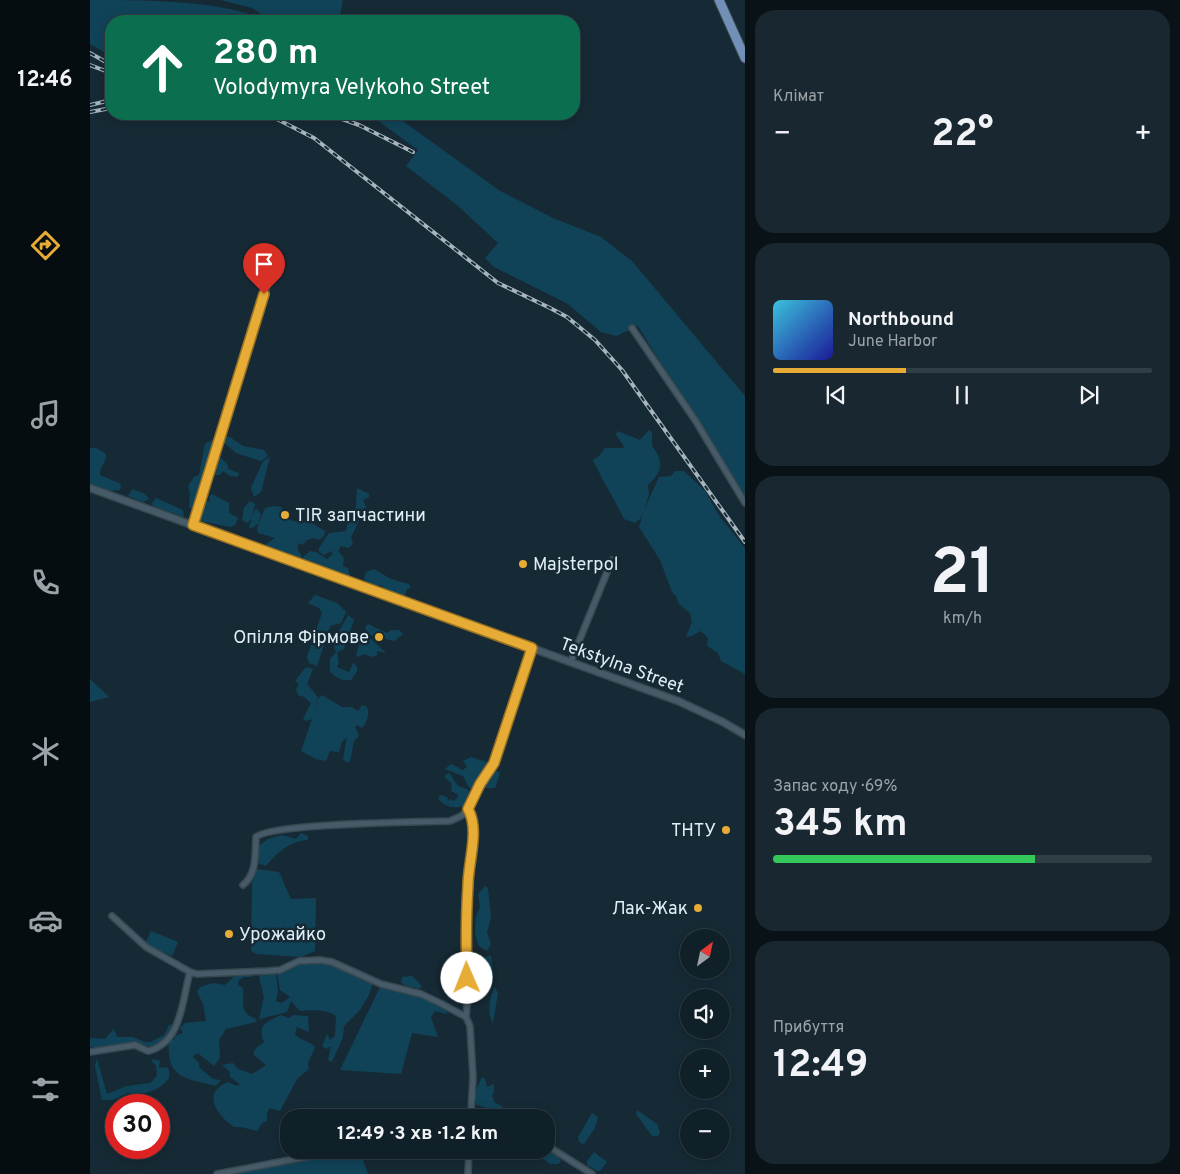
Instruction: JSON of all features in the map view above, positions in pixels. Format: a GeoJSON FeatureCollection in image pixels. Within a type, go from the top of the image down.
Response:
{"type":"FeatureCollection","features":[{"type":"Feature","properties":{"kind":"main road"},"geometry":{"type":"LineString","coordinates":[[719,0],[742,43],[745,58]]}},
{"type":"Feature","properties":{"kind":"street"},"geometry":{"type":"LineString","coordinates":[[193,525],[276,258]]}},
{"type":"Feature","properties":{"kind":"street"},"geometry":{"type":"LineString","coordinates":[[632,328],[695,420],[745,503]]}},
{"type":"Feature","properties":{"kind":"street","name":"Tekstylna Street"},"geometry":{"type":"LineString","coordinates":[[90,488],[678,701],[716,718],[745,735]]}},
{"type":"Feature","properties":{"kind":"street"},"geometry":{"type":"LineString","coordinates":[[571,661],[612,560]]}},
{"type":"Feature","properties":{"kind":"street"},"geometry":{"type":"LineString","coordinates":[[243,885],[251,879],[255,862],[256,837],[260,833],[291,828],[450,820],[460,816],[468,809],[480,784],[494,763],[532,648]]}},
{"type":"Feature","properties":{"kind":"street"},"geometry":{"type":"LineString","coordinates":[[468,809],[472,815],[473,833],[468,870],[466,1017],[470,1026],[473,1077],[471,1109]]}},
{"type":"Feature","properties":{"kind":"street"},"geometry":{"type":"LineString","coordinates":[[112,916],[146,947],[190,972],[197,974],[280,970],[299,961],[332,962],[381,984],[421,994],[466,1017]]}},
{"type":"Feature","properties":{"kind":"street"},"geometry":{"type":"LineString","coordinates":[[90,1052],[136,1045],[148,1051],[157,1049],[168,1041],[176,1029],[190,972]]}},
{"type":"Feature","properties":{"kind":"street"},"geometry":{"type":"LineString","coordinates":[[555,1151],[592,1174]]}},
{"type":"Feature","properties":{"kind":"street"},"geometry":{"type":"LineString","coordinates":[[217,1174],[295,1159]]}},
{"type":"Feature","properties":{"kind":"street"},"geometry":{"type":"LineString","coordinates":[[468,1174],[469,1159]]}},
{"type":"Feature","properties":{"kind":"shaded area"},"geometry":{"type":"Polygon","coordinates":[[[90,0],[157,1],[206,5],[251,15],[105,15],[105,53],[90,44],[90,0]]]}},
{"type":"Feature","properties":{"kind":"shaded area"},"geometry":{"type":"Polygon","coordinates":[[[221,0],[343,0],[340,15],[263,15],[252,8],[221,0]]]}},
{"type":"Feature","properties":{"kind":"shaded area"},"geometry":{"type":"Polygon","coordinates":[[[377,120],[401,120],[500,191],[553,218],[601,237],[632,261],[745,396],[745,500],[638,326],[616,336],[601,332],[568,304],[494,267],[485,258],[498,243],[457,205],[406,166],[418,150],[377,120]]]}},
{"type":"Feature","properties":{"kind":"shaded area"},"geometry":{"type":"Polygon","coordinates":[[[649,430],[652,432],[652,446],[659,457],[660,467],[656,476],[648,485],[649,494],[644,510],[659,477],[671,476],[675,471],[684,471],[705,491],[720,517],[745,548],[745,674],[721,661],[718,653],[707,646],[708,638],[701,631],[686,637],[692,622],[690,613],[679,604],[672,592],[660,560],[639,527],[644,511],[641,518],[635,523],[624,519],[593,460],[605,448],[623,448],[624,446],[616,435],[617,431],[640,440],[649,430]]]}},
{"type":"Feature","properties":{"kind":"shaded area"},"geometry":{"type":"Polygon","coordinates":[[[224,436],[230,437],[243,446],[264,450],[268,456],[261,461],[236,453],[222,441],[224,436]]]}},
{"type":"Feature","properties":{"kind":"shaded area"},"geometry":{"type":"Polygon","coordinates":[[[212,440],[213,458],[207,468],[208,477],[194,511],[189,507],[190,493],[188,486],[194,477],[199,475],[205,444],[212,440]]]}},
{"type":"Feature","properties":{"kind":"shaded area"},"geometry":{"type":"Polygon","coordinates":[[[90,448],[96,448],[106,454],[100,475],[121,484],[120,490],[108,491],[90,484],[90,448]]]}},
{"type":"Feature","properties":{"kind":"shaded area"},"geometry":{"type":"Polygon","coordinates":[[[218,455],[228,465],[228,469],[239,473],[238,477],[230,476],[223,471],[220,475],[215,475],[217,467],[214,463],[218,455]]]}},
{"type":"Feature","properties":{"kind":"shaded area"},"geometry":{"type":"Polygon","coordinates":[[[270,457],[261,492],[254,497],[251,488],[263,461],[270,457]]]}},
{"type":"Feature","properties":{"kind":"shaded area"},"geometry":{"type":"Polygon","coordinates":[[[357,488],[369,494],[369,497],[363,500],[366,507],[351,538],[353,544],[348,548],[341,546],[338,551],[344,558],[343,566],[348,568],[350,576],[304,561],[303,557],[310,551],[316,552],[327,559],[333,554],[331,551],[324,555],[319,552],[319,548],[329,533],[346,531],[350,513],[356,507],[357,488]]]}},
{"type":"Feature","properties":{"kind":"shaded area"},"geometry":{"type":"Polygon","coordinates":[[[132,489],[145,494],[149,499],[143,502],[128,496],[132,489]]]}},
{"type":"Feature","properties":{"kind":"shaded area"},"geometry":{"type":"Polygon","coordinates":[[[212,494],[229,503],[229,513],[238,518],[235,525],[230,527],[200,521],[199,512],[204,500],[210,502],[209,497],[212,494]]]}},
{"type":"Feature","properties":{"kind":"shaded area"},"geometry":{"type":"Polygon","coordinates":[[[156,498],[183,510],[184,517],[153,506],[152,503],[156,498]]]}},
{"type":"Feature","properties":{"kind":"shaded area"},"geometry":{"type":"Polygon","coordinates":[[[250,501],[255,504],[252,516],[256,508],[261,514],[259,523],[251,529],[249,527],[252,519],[247,523],[242,520],[244,508],[250,501]]]}},
{"type":"Feature","properties":{"kind":"shaded area"},"geometry":{"type":"Polygon","coordinates":[[[273,506],[282,507],[281,518],[302,523],[308,521],[325,531],[324,536],[319,540],[314,538],[307,540],[303,545],[298,543],[298,551],[302,556],[300,560],[295,560],[288,556],[287,552],[272,551],[266,544],[275,538],[258,533],[257,528],[265,508],[273,506]]]}},
{"type":"Feature","properties":{"kind":"shaded area"},"geometry":{"type":"Polygon","coordinates":[[[374,569],[391,579],[409,584],[411,588],[407,589],[405,596],[386,590],[381,585],[377,587],[367,583],[364,579],[366,572],[374,569]]]}},
{"type":"Feature","properties":{"kind":"shaded area"},"geometry":{"type":"Polygon","coordinates":[[[315,595],[337,603],[346,612],[341,623],[330,626],[317,666],[309,663],[307,657],[322,613],[319,608],[308,603],[315,595]]]}},
{"type":"Feature","properties":{"kind":"shaded area"},"geometry":{"type":"Polygon","coordinates":[[[348,615],[354,620],[344,649],[337,652],[339,662],[337,667],[349,672],[353,663],[357,667],[357,671],[351,680],[345,680],[330,672],[330,659],[336,652],[336,638],[348,615]]]}},
{"type":"Feature","properties":{"kind":"shaded area"},"geometry":{"type":"Polygon","coordinates":[[[368,624],[387,633],[391,630],[399,630],[403,634],[394,641],[370,635],[366,632],[365,627],[368,624]]]}},
{"type":"Feature","properties":{"kind":"shaded area"},"geometry":{"type":"Polygon","coordinates":[[[370,638],[386,653],[377,651],[377,655],[373,657],[364,654],[358,657],[356,655],[361,639],[370,638]]]}},
{"type":"Feature","properties":{"kind":"shaded area"},"geometry":{"type":"Polygon","coordinates":[[[306,667],[313,669],[307,684],[318,697],[314,711],[318,699],[322,695],[342,707],[352,707],[358,711],[362,705],[367,707],[368,715],[362,728],[357,725],[355,727],[359,736],[354,741],[350,762],[346,762],[343,759],[347,737],[342,742],[339,752],[330,751],[326,761],[316,759],[301,751],[312,719],[306,721],[303,719],[311,703],[298,695],[296,689],[299,684],[295,681],[306,667]]]}},
{"type":"Feature","properties":{"kind":"shaded area"},"geometry":{"type":"Polygon","coordinates":[[[90,679],[109,697],[90,702],[90,679]]]}},
{"type":"Feature","properties":{"kind":"shaded area"},"geometry":{"type":"Polygon","coordinates":[[[471,757],[487,762],[481,778],[470,789],[463,776],[445,769],[451,764],[463,770],[467,767],[463,761],[471,757]]]}},
{"type":"Feature","properties":{"kind":"shaded area"},"geometry":{"type":"Polygon","coordinates":[[[494,769],[500,773],[495,788],[483,788],[482,785],[494,769]]]}},
{"type":"Feature","properties":{"kind":"shaded area"},"geometry":{"type":"Polygon","coordinates":[[[449,773],[458,786],[470,792],[467,797],[469,804],[461,807],[452,807],[444,804],[438,798],[441,795],[447,797],[448,801],[450,799],[454,801],[458,797],[457,794],[451,791],[452,784],[444,776],[449,773]]]}},
{"type":"Feature","properties":{"kind":"shaded area"},"geometry":{"type":"Polygon","coordinates":[[[301,833],[308,836],[308,840],[284,848],[266,866],[258,863],[256,848],[268,839],[282,835],[296,839],[301,833]]]}},
{"type":"Feature","properties":{"kind":"shaded area"},"geometry":{"type":"Polygon","coordinates":[[[256,869],[279,872],[291,899],[316,898],[315,951],[301,957],[257,954],[251,951],[252,883],[256,869]]]}},
{"type":"Feature","properties":{"kind":"shaded area"},"geometry":{"type":"Polygon","coordinates":[[[485,886],[488,888],[491,917],[487,933],[491,944],[487,951],[479,946],[475,934],[476,916],[480,907],[478,894],[485,886]]]}},
{"type":"Feature","properties":{"kind":"shaded area"},"geometry":{"type":"Polygon","coordinates":[[[151,931],[178,942],[172,956],[145,944],[151,931]]]}},
{"type":"Feature","properties":{"kind":"shaded area"},"geometry":{"type":"Polygon","coordinates":[[[491,955],[494,974],[491,985],[488,987],[485,986],[483,981],[487,975],[483,968],[485,957],[491,955]]]}},
{"type":"Feature","properties":{"kind":"shaded area"},"geometry":{"type":"Polygon","coordinates":[[[302,961],[314,964],[337,963],[370,976],[373,983],[369,995],[360,1010],[344,1026],[343,1037],[332,1062],[328,1060],[331,1046],[326,1049],[322,1046],[327,1034],[330,1040],[335,1036],[336,1016],[323,1011],[300,1011],[291,1001],[287,1012],[259,1019],[264,997],[259,977],[264,972],[272,971],[276,974],[278,991],[276,1001],[282,1003],[290,997],[280,990],[277,972],[296,966],[302,961]]]}},
{"type":"Feature","properties":{"kind":"shaded area"},"geometry":{"type":"Polygon","coordinates":[[[237,974],[254,975],[239,980],[238,985],[243,988],[243,1007],[251,1017],[257,1020],[256,1022],[226,1029],[219,1040],[220,1058],[214,1066],[199,1054],[195,1054],[193,1057],[199,1063],[199,1067],[213,1079],[221,1080],[216,1086],[186,1078],[174,1069],[169,1052],[169,1039],[174,1040],[175,1036],[183,1033],[180,1028],[185,1023],[206,1021],[203,1004],[197,992],[200,987],[213,983],[225,985],[237,974]]]}},
{"type":"Feature","properties":{"kind":"shaded area"},"geometry":{"type":"Polygon","coordinates":[[[412,976],[422,986],[419,989],[404,985],[401,982],[402,977],[412,976]]]}},
{"type":"Feature","properties":{"kind":"shaded area"},"geometry":{"type":"Polygon","coordinates":[[[380,987],[429,999],[446,1010],[447,1014],[435,1011],[431,1017],[438,1037],[412,1033],[401,1074],[340,1070],[380,987]]]}},
{"type":"Feature","properties":{"kind":"shaded area"},"geometry":{"type":"Polygon","coordinates":[[[495,987],[498,993],[493,1023],[490,1015],[490,1005],[491,995],[495,987]]]}},
{"type":"Feature","properties":{"kind":"shaded area"},"geometry":{"type":"Polygon","coordinates":[[[281,1015],[289,1018],[294,1015],[308,1016],[309,1032],[297,1027],[295,1034],[315,1047],[308,1063],[309,1069],[297,1079],[280,1111],[270,1108],[267,1113],[267,1121],[262,1123],[257,1131],[234,1127],[222,1117],[213,1098],[215,1092],[228,1082],[237,1086],[240,1084],[230,1077],[230,1072],[222,1065],[233,1063],[238,1069],[252,1074],[266,1065],[253,1054],[256,1048],[264,1042],[262,1031],[268,1021],[281,1015]]]}},
{"type":"Feature","properties":{"kind":"shaded area"},"geometry":{"type":"Polygon","coordinates":[[[173,1024],[175,1028],[162,1044],[154,1047],[132,1042],[99,1048],[90,1047],[90,1038],[105,1039],[114,1029],[117,1037],[133,1037],[145,1042],[151,1042],[164,1035],[169,1025],[173,1024]]]}},
{"type":"Feature","properties":{"kind":"shaded area"},"geometry":{"type":"Polygon","coordinates":[[[97,1059],[107,1094],[105,1094],[105,1100],[102,1100],[95,1066],[97,1059]]]}},
{"type":"Feature","properties":{"kind":"shaded area"},"geometry":{"type":"Polygon","coordinates":[[[153,1059],[160,1061],[159,1068],[167,1067],[169,1070],[169,1078],[156,1089],[139,1094],[107,1094],[127,1086],[150,1083],[157,1076],[156,1065],[151,1061],[153,1059]]]}},
{"type":"Feature","properties":{"kind":"shaded area"},"geometry":{"type":"Polygon","coordinates":[[[482,1077],[485,1079],[487,1087],[494,1084],[492,1096],[495,1103],[502,1106],[503,1109],[490,1109],[477,1105],[475,1101],[476,1091],[482,1077]]]}},
{"type":"Feature","properties":{"kind":"shaded area"},"geometry":{"type":"Polygon","coordinates":[[[637,1110],[657,1124],[660,1133],[658,1136],[652,1136],[636,1114],[637,1110]]]}},
{"type":"Feature","properties":{"kind":"shaded area"},"geometry":{"type":"Polygon","coordinates":[[[592,1113],[598,1117],[595,1128],[584,1144],[580,1143],[578,1137],[592,1113]]]}},
{"type":"Feature","properties":{"kind":"shaded area"},"geometry":{"type":"Polygon","coordinates":[[[594,1152],[607,1162],[600,1171],[587,1165],[587,1161],[594,1152]]]}},
{"type":"Feature","properties":{"kind":"shaded area"},"geometry":{"type":"Polygon","coordinates":[[[555,1155],[561,1161],[558,1164],[550,1164],[543,1159],[555,1159],[555,1155]]]}},
{"type":"Feature","properties":{"kind":"shaded area"},"geometry":{"type":"Polygon","coordinates":[[[300,1159],[363,1159],[368,1174],[216,1174],[300,1159]]]}},
{"type":"Feature","properties":{"kind":"railway"},"geometry":{"type":"LineString","coordinates":[[90,53],[105,62]]}},
{"type":"Feature","properties":{"kind":"railway"},"geometry":{"type":"LineString","coordinates":[[90,65],[105,71]]}},
{"type":"Feature","properties":{"kind":"railway"},"geometry":{"type":"LineString","coordinates":[[90,105],[105,101]]}},
{"type":"Feature","properties":{"kind":"railway"},"geometry":{"type":"LineString","coordinates":[[90,112],[105,109]]}},
{"type":"Feature","properties":{"kind":"railway"},"geometry":{"type":"LineString","coordinates":[[279,120],[314,138],[498,283],[567,317],[595,340],[622,370],[745,542]]}},
{"type":"Feature","properties":{"kind":"railway"},"geometry":{"type":"LineString","coordinates":[[345,120],[413,152]]}},
{"type":"Feature","properties":{"kind":"place","name":"TIR запчастини"},"geometry":{"type":"Point","coordinates":[285,515]}},
{"type":"Feature","properties":{"kind":"place","name":"Majsterpol"},"geometry":{"type":"Point","coordinates":[523,564]}},
{"type":"Feature","properties":{"kind":"place","name":"Опілля Фірмове"},"geometry":{"type":"Point","coordinates":[379,637]}},
{"type":"Feature","properties":{"kind":"place","name":"ТНТУ"},"geometry":{"type":"Point","coordinates":[726,830]}},
{"type":"Feature","properties":{"kind":"place","name":"Лак-Жак"},"geometry":{"type":"Point","coordinates":[698,908]}},
{"type":"Feature","properties":{"kind":"place","name":"Урожайко"},"geometry":{"type":"Point","coordinates":[229,934]}},
{"type":"Feature","properties":{"kind":"route"},"geometry":{"type":"LineString","coordinates":[[264,294],[193,525],[532,648],[494,763],[480,784],[468,809],[472,815],[473,833],[468,862],[467,978]]}}]}
